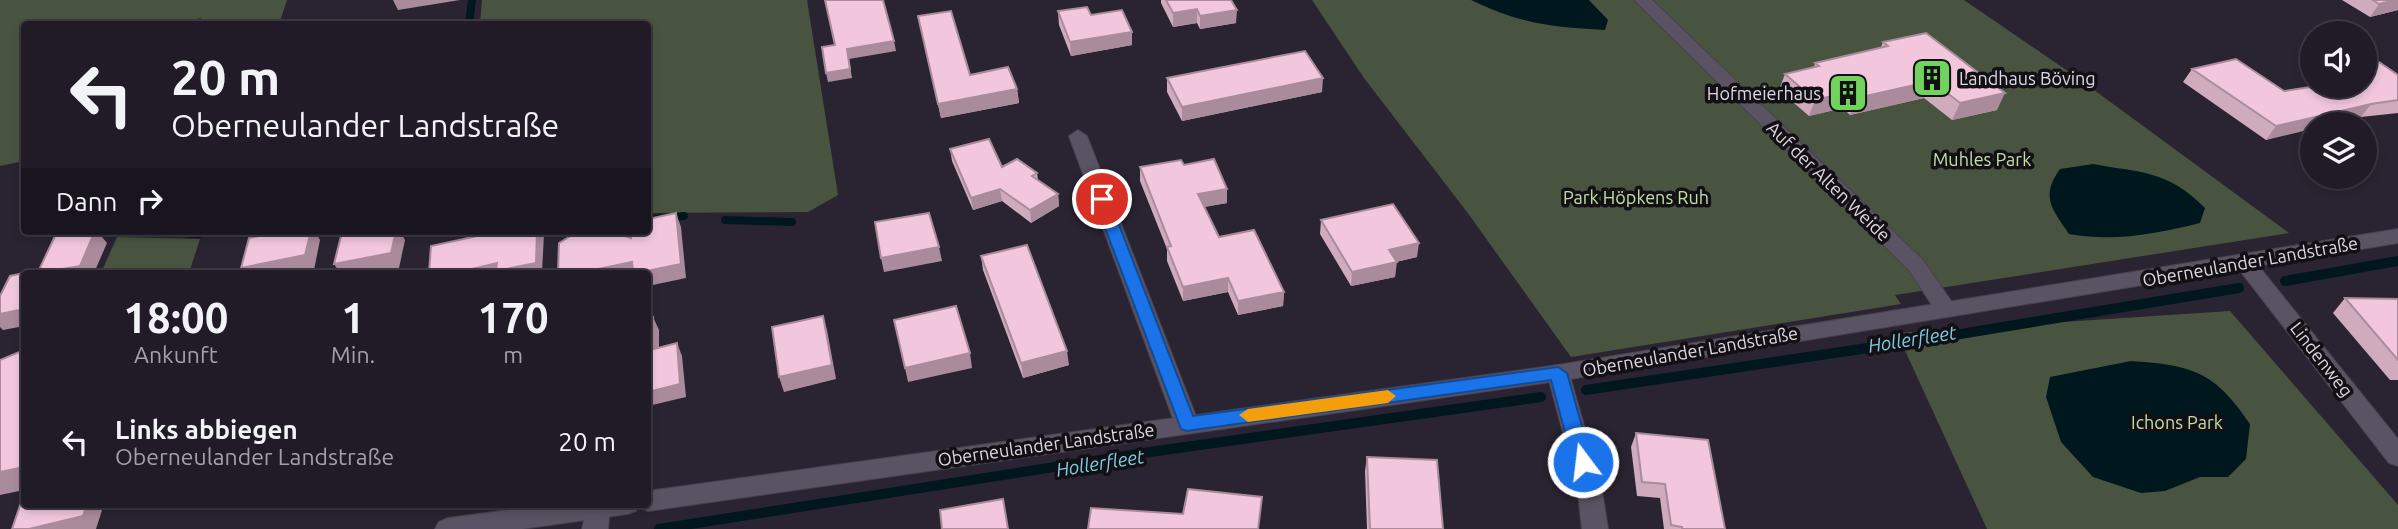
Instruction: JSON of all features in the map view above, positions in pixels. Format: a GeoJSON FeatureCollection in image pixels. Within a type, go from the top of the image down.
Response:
{"type":"FeatureCollection","features":[{"type":"Feature","properties":{"kind":"street","name":"Auf der Alten Weide"},"geometry":{"type":"LineString","coordinates":[[1642,0],[1916,265],[1947,311]]}},
{"type":"Feature","properties":{"kind":"street"},"geometry":{"type":"LineString","coordinates":[[1078,136],[1187,424]]}},
{"type":"Feature","properties":{"kind":"street","name":"Oberneulander Landstraße"},"geometry":{"type":"LineString","coordinates":[[651,501],[1558,373],[2398,236]]}},
{"type":"Feature","properties":{"kind":"street","name":"Lindenweg"},"geometry":{"type":"LineString","coordinates":[[2245,263],[2398,456]]}},
{"type":"Feature","properties":{"kind":"street"},"geometry":{"type":"LineString","coordinates":[[1558,373],[1589,485],[1595,529]]}},
{"type":"Feature","properties":{"kind":"street"},"geometry":{"type":"LineString","coordinates":[[448,529],[597,518],[618,508]]}},
{"type":"Feature","properties":{"kind":"green space"},"geometry":{"type":"Polygon","coordinates":[[[0,0],[287,0],[280,21],[200,21],[201,18],[186,21],[21,21],[21,162],[0,166],[0,0]]]}},
{"type":"Feature","properties":{"kind":"green space"},"geometry":{"type":"Polygon","coordinates":[[[482,0],[807,0],[838,195],[808,212],[651,213],[651,21],[480,21],[482,0]]]}},
{"type":"Feature","properties":{"kind":"green space"},"geometry":{"type":"Polygon","coordinates":[[[1312,0],[1964,0],[2075,76],[2289,233],[1895,295],[1901,304],[1571,357],[1467,212],[1364,78],[1312,0]]]}},
{"type":"Feature","properties":{"kind":"green space"},"geometry":{"type":"Polygon","coordinates":[[[117,237],[200,239],[190,270],[102,270],[117,237]]]}},
{"type":"Feature","properties":{"kind":"green space","name":"Ichons Park"},"geometry":{"type":"Polygon","coordinates":[[[2230,311],[2398,505],[2398,529],[1987,529],[1897,333],[2230,311]]]}},
{"type":"Feature","properties":{"kind":"shaded area"},"geometry":{"type":"Polygon","coordinates":[[[1471,0],[1589,0],[1608,20],[1605,30],[1552,26],[1505,14],[1471,0]]]}},
{"type":"Feature","properties":{"kind":"shaded area"},"geometry":{"type":"Polygon","coordinates":[[[2093,164],[2153,175],[2178,186],[2205,208],[2200,223],[2135,236],[2069,234],[2053,210],[2051,187],[2060,169],[2093,164]]]}},
{"type":"Feature","properties":{"kind":"shaded area"},"geometry":{"type":"Polygon","coordinates":[[[2131,361],[2171,365],[2201,374],[2225,393],[2237,407],[2250,424],[2246,459],[2228,477],[2200,477],[2165,491],[2141,493],[2093,477],[2061,442],[2046,397],[2050,377],[2131,361]]]}},
{"type":"Feature","properties":{"kind":"building"},"geometry":{"type":"Polygon","coordinates":[[[825,0],[883,0],[894,41],[847,49],[850,69],[826,73],[822,47],[835,45],[825,0]]]}},
{"type":"Feature","properties":{"kind":"building"},"geometry":{"type":"Polygon","coordinates":[[[1166,0],[1231,0],[1237,10],[1200,16],[1197,9],[1173,13],[1166,0]]]}},
{"type":"Feature","properties":{"kind":"building"},"geometry":{"type":"Polygon","coordinates":[[[2373,0],[2394,0],[2379,4],[2373,0]]]}},
{"type":"Feature","properties":{"kind":"building"},"geometry":{"type":"Polygon","coordinates":[[[1087,7],[1091,15],[1122,10],[1132,32],[1070,42],[1058,11],[1087,7]]]}},
{"type":"Feature","properties":{"kind":"building"},"geometry":{"type":"Polygon","coordinates":[[[951,11],[970,75],[1008,67],[1017,89],[938,104],[918,16],[951,11]]]}},
{"type":"Feature","properties":{"kind":"building"},"geometry":{"type":"Polygon","coordinates":[[[1926,33],[2005,93],[1960,103],[1932,81],[1857,98],[1849,92],[1815,100],[1785,74],[1819,66],[1815,63],[1888,46],[1883,42],[1926,33]]]}},
{"type":"Feature","properties":{"kind":"building"},"geometry":{"type":"Polygon","coordinates":[[[1305,51],[1323,78],[1182,107],[1167,78],[1305,51]]]}},
{"type":"Feature","properties":{"kind":"building"},"geometry":{"type":"Polygon","coordinates":[[[2236,59],[2284,91],[2300,89],[2300,98],[2377,98],[2377,61],[2398,75],[2398,100],[2336,112],[2300,112],[2300,120],[2276,126],[2192,69],[2236,59]]]}},
{"type":"Feature","properties":{"kind":"building"},"geometry":{"type":"Polygon","coordinates":[[[989,139],[1002,167],[1017,159],[1037,173],[1032,176],[1058,194],[1030,210],[1000,189],[971,198],[950,149],[989,139]]]}},
{"type":"Feature","properties":{"kind":"building"},"geometry":{"type":"Polygon","coordinates":[[[1214,159],[1227,189],[1198,194],[1219,237],[1254,230],[1284,292],[1238,301],[1228,278],[1183,287],[1167,247],[1171,246],[1140,167],[1181,160],[1184,165],[1214,159]]]}},
{"type":"Feature","properties":{"kind":"building"},"geometry":{"type":"Polygon","coordinates":[[[1393,204],[1419,243],[1389,250],[1397,262],[1352,272],[1321,220],[1393,204]]]}},
{"type":"Feature","properties":{"kind":"building"},"geometry":{"type":"Polygon","coordinates":[[[676,213],[681,264],[651,270],[633,270],[632,262],[593,270],[558,270],[559,243],[572,235],[622,235],[631,238],[631,235],[651,235],[651,218],[676,213]]]}},
{"type":"Feature","properties":{"kind":"building"},"geometry":{"type":"Polygon","coordinates":[[[929,213],[939,247],[881,258],[875,222],[929,213]]]}},
{"type":"Feature","properties":{"kind":"building"},"geometry":{"type":"Polygon","coordinates":[[[93,235],[80,266],[62,270],[39,270],[55,236],[93,235]]]}},
{"type":"Feature","properties":{"kind":"building"},"geometry":{"type":"Polygon","coordinates":[[[264,235],[310,235],[305,255],[241,268],[249,238],[264,235]]]}},
{"type":"Feature","properties":{"kind":"building"},"geometry":{"type":"Polygon","coordinates":[[[395,235],[391,253],[334,264],[341,236],[395,235]]]}},
{"type":"Feature","properties":{"kind":"building"},"geometry":{"type":"Polygon","coordinates":[[[482,235],[537,235],[536,263],[501,270],[496,270],[497,263],[468,270],[429,270],[431,246],[482,235]]]}},
{"type":"Feature","properties":{"kind":"building"},"geometry":{"type":"Polygon","coordinates":[[[1027,245],[1067,351],[1021,363],[981,256],[1027,245]]]}},
{"type":"Feature","properties":{"kind":"building"},"geometry":{"type":"Polygon","coordinates":[[[21,274],[21,310],[0,314],[0,296],[10,276],[21,274]]]}},
{"type":"Feature","properties":{"kind":"building"},"geometry":{"type":"Polygon","coordinates":[[[2345,298],[2398,299],[2398,360],[2345,298]]]}},
{"type":"Feature","properties":{"kind":"building"},"geometry":{"type":"Polygon","coordinates":[[[956,306],[970,353],[905,368],[894,320],[956,306]]]}},
{"type":"Feature","properties":{"kind":"building"},"geometry":{"type":"Polygon","coordinates":[[[823,316],[832,365],[779,377],[772,327],[823,316]]]}},
{"type":"Feature","properties":{"kind":"building"},"geometry":{"type":"Polygon","coordinates":[[[651,317],[654,349],[677,343],[680,384],[651,391],[651,317]]]}},
{"type":"Feature","properties":{"kind":"building"},"geometry":{"type":"Polygon","coordinates":[[[21,351],[21,468],[0,472],[0,360],[21,351]]]}},
{"type":"Feature","properties":{"kind":"building"},"geometry":{"type":"Polygon","coordinates":[[[1636,433],[1708,440],[1725,529],[1682,529],[1671,525],[1665,484],[1642,482],[1636,433]]]}},
{"type":"Feature","properties":{"kind":"building"},"geometry":{"type":"Polygon","coordinates":[[[1367,457],[1437,460],[1443,529],[1370,529],[1367,457]]]}},
{"type":"Feature","properties":{"kind":"building"},"geometry":{"type":"Polygon","coordinates":[[[1188,489],[1262,497],[1258,529],[1088,529],[1091,508],[1183,514],[1188,489]]]}},
{"type":"Feature","properties":{"kind":"building"},"geometry":{"type":"Polygon","coordinates":[[[1003,499],[1008,529],[942,529],[940,510],[1003,499]]]}},
{"type":"Feature","properties":{"kind":"building"},"geometry":{"type":"Polygon","coordinates":[[[21,503],[21,508],[86,508],[83,516],[29,529],[12,529],[21,503]]]}},
{"type":"Feature","properties":{"kind":"waterway"},"geometry":{"type":"LineString","coordinates":[[469,21],[472,0]]}},
{"type":"Feature","properties":{"kind":"waterway"},"geometry":{"type":"LineString","coordinates":[[651,220],[684,216]]}},
{"type":"Feature","properties":{"kind":"waterway"},"geometry":{"type":"LineString","coordinates":[[725,220],[792,222]]}},
{"type":"Feature","properties":{"kind":"waterway","name":"Hollerfleet"},"geometry":{"type":"LineString","coordinates":[[2285,281],[2398,261]]}},
{"type":"Feature","properties":{"kind":"waterway","name":"Hollerfleet"},"geometry":{"type":"LineString","coordinates":[[1586,390],[1942,337],[2239,288]]}},
{"type":"Feature","properties":{"kind":"waterway","name":"Hollerfleet"},"geometry":{"type":"LineString","coordinates":[[659,529],[1150,452],[1541,397]]}},
{"type":"Feature","properties":{"kind":"slow traffic"},"geometry":{"type":"LineString","coordinates":[[1248,415],[1388,396]]}},
{"type":"Feature","properties":{"kind":"place","name":"Landhaus Böving"},"geometry":{"type":"Point","coordinates":[1932,78]}},
{"type":"Feature","properties":{"kind":"place","name":"Hofmeierhaus"},"geometry":{"type":"Point","coordinates":[1848,93]}},
{"type":"Feature","properties":{"kind":"route"},"geometry":{"type":"LineString","coordinates":[[1102,199],[1187,424],[1558,373],[1583,462]]}},
{"type":"Feature","properties":{"kind":"park label","name":"Muhles Park"},"geometry":{"type":"Point","coordinates":[1982,159]}},
{"type":"Feature","properties":{"kind":"park label","name":"Park Höpkens Ruh"},"geometry":{"type":"Point","coordinates":[1636,197]}}]}
